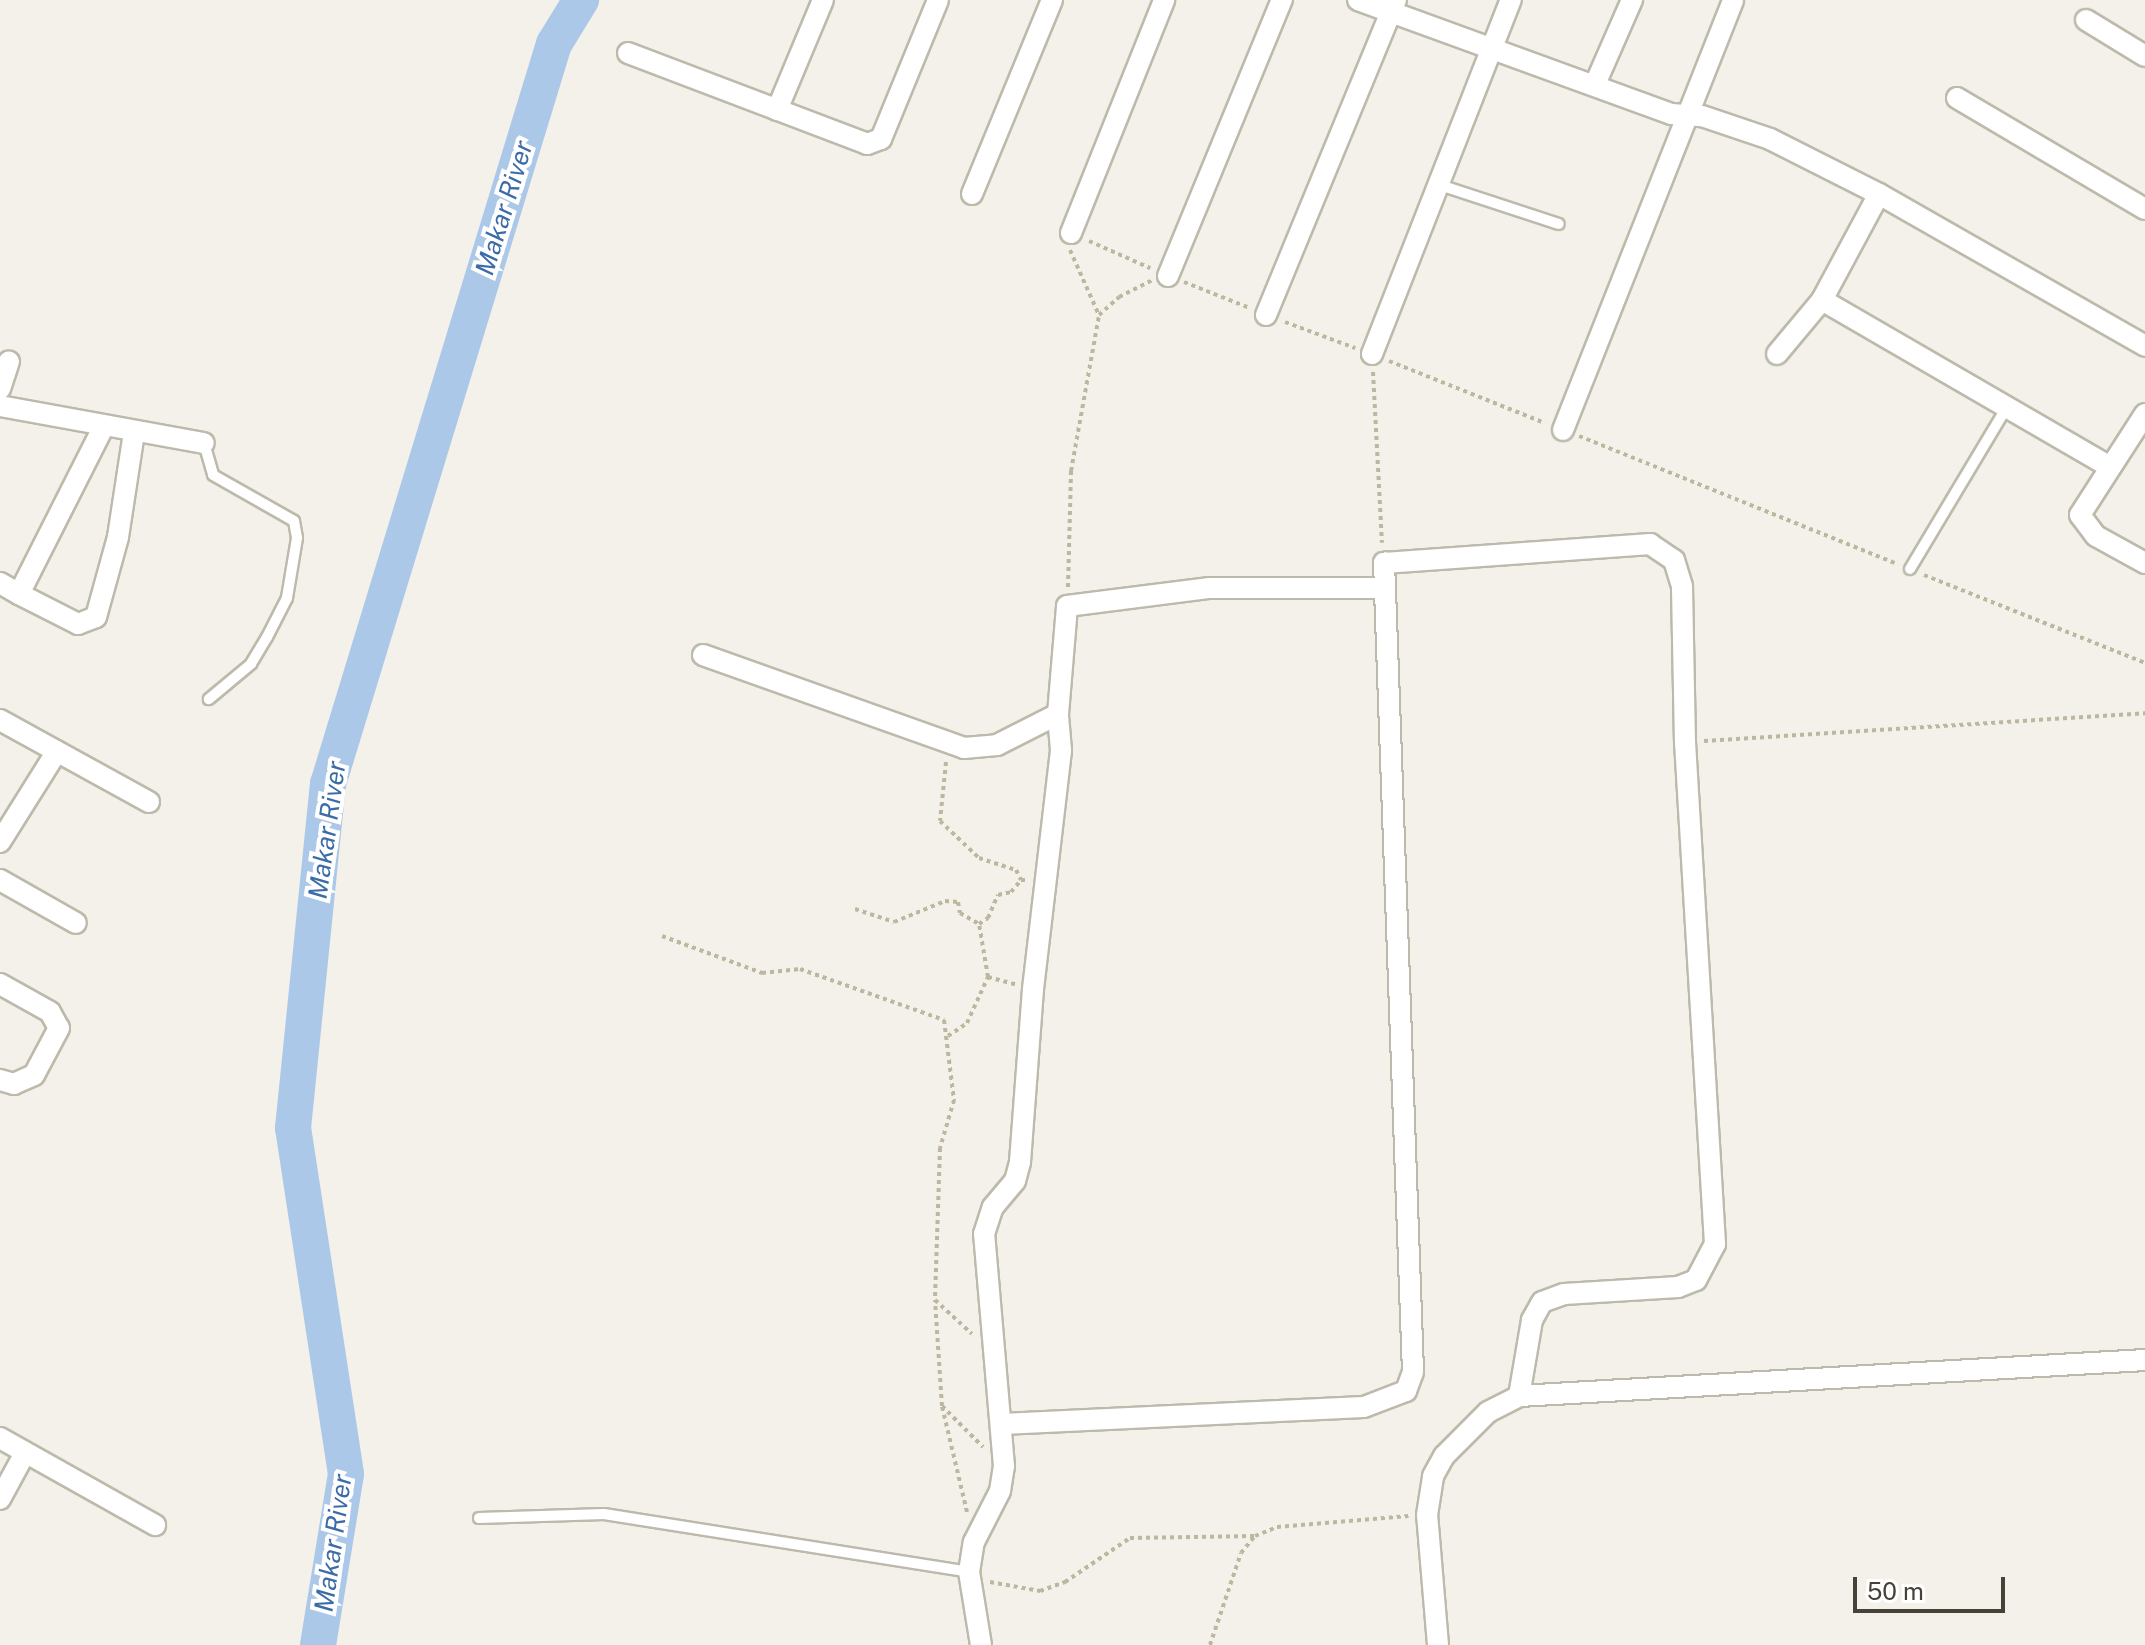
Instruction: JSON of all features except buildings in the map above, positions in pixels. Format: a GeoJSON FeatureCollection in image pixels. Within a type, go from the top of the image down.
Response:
{"type":"FeatureCollection","features":[{"type":"Feature","properties":{"kind":"street"},"geometry":{"type":"LineString","coordinates":[[777,110],[823,0]]}},
{"type":"Feature","properties":{"kind":"street"},"geometry":{"type":"LineString","coordinates":[[628,53],[849,140],[867,144],[881,139],[938,0]]}},
{"type":"Feature","properties":{"kind":"street"},"geometry":{"type":"LineString","coordinates":[[972,194],[1052,0]]}},
{"type":"Feature","properties":{"kind":"street"},"geometry":{"type":"LineString","coordinates":[[1071,233],[1164,0]]}},
{"type":"Feature","properties":{"kind":"street"},"geometry":{"type":"LineString","coordinates":[[1168,276],[1282,0]]}},
{"type":"Feature","properties":{"kind":"street"},"geometry":{"type":"LineString","coordinates":[[1358,0],[1394,7],[1491,49],[1596,82],[1655,108],[1687,114],[1770,139],[1879,194],[2145,346]]}},
{"type":"Feature","properties":{"kind":"street"},"geometry":{"type":"LineString","coordinates":[[1372,354],[1435,183],[1511,0]]}},
{"type":"Feature","properties":{"kind":"street"},"geometry":{"type":"LineString","coordinates":[[1596,82],[1632,0]]}},
{"type":"Feature","properties":{"kind":"street"},"geometry":{"type":"LineString","coordinates":[[1563,430],[1733,0]]}},
{"type":"Feature","properties":{"kind":"street"},"geometry":{"type":"LineString","coordinates":[[1266,315],[1394,7]]}},
{"type":"Feature","properties":{"kind":"street"},"geometry":{"type":"LineString","coordinates":[[2086,20],[2142,46]]}},
{"type":"Feature","properties":{"kind":"street"},"geometry":{"type":"LineString","coordinates":[[1957,98],[2145,209]]}},
{"type":"Feature","properties":{"kind":"street"},"geometry":{"type":"LineString","coordinates":[[1777,354],[1822,300],[1879,194]]}},
{"type":"Feature","properties":{"kind":"street"},"geometry":{"type":"LineString","coordinates":[[1822,300],[2108,466]]}},
{"type":"Feature","properties":{"kind":"street"},"geometry":{"type":"LineString","coordinates":[[0,389],[9,361]]}},
{"type":"Feature","properties":{"kind":"street"},"geometry":{"type":"LineString","coordinates":[[0,406],[103,428],[204,443]]}},
{"type":"Feature","properties":{"kind":"street"},"geometry":{"type":"LineString","coordinates":[[2145,414],[2108,466],[2080,515],[2083,525],[2145,563]]}},
{"type":"Feature","properties":{"kind":"street"},"geometry":{"type":"LineString","coordinates":[[19,594],[103,428]]}},
{"type":"Feature","properties":{"kind":"street"},"geometry":{"type":"LineString","coordinates":[[0,583],[78,624],[96,617],[118,537],[134,432]]}},
{"type":"Feature","properties":{"kind":"street"},"geometry":{"type":"LineString","coordinates":[[1002,1424],[1364,1407],[1400,1396],[1411,1381],[1384,563],[1626,543],[1650,544],[1665,552],[1680,568],[1682,587],[1685,742],[1715,1244],[1696,1280],[1678,1287],[1564,1294],[1542,1302],[1529,1332],[1519,1396]]}},
{"type":"Feature","properties":{"kind":"street"},"geometry":{"type":"LineString","coordinates":[[981,1645],[969,1572],[974,1542],[1000,1491],[1004,1466],[1002,1424],[990,1349],[984,1234],[993,1207],[1015,1181],[1020,1162],[1033,989],[1061,750],[1058,714],[1067,606],[1210,588],[1384,588]]}},
{"type":"Feature","properties":{"kind":"street"},"geometry":{"type":"LineString","coordinates":[[703,655],[950,744],[981,749],[997,745],[1058,714]]}},
{"type":"Feature","properties":{"kind":"street"},"geometry":{"type":"LineString","coordinates":[[0,720],[149,802]]}},
{"type":"Feature","properties":{"kind":"street"},"geometry":{"type":"LineString","coordinates":[[0,842],[57,751]]}},
{"type":"Feature","properties":{"kind":"street"},"geometry":{"type":"LineString","coordinates":[[0,880],[76,923]]}},
{"type":"Feature","properties":{"kind":"street"},"geometry":{"type":"LineString","coordinates":[[0,984],[50,1012],[59,1028],[34,1075],[26,1082],[0,1080]]}},
{"type":"Feature","properties":{"kind":"street"},"geometry":{"type":"LineString","coordinates":[[1438,1645],[1427,1515],[1433,1476],[1444,1456],[1488,1412],[1519,1396],[2145,1360]]}},
{"type":"Feature","properties":{"kind":"street"},"geometry":{"type":"LineString","coordinates":[[0,1438],[155,1525]]}},
{"type":"Feature","properties":{"kind":"street"},"geometry":{"type":"LineString","coordinates":[[0,1499],[25,1453]]}},
{"type":"Feature","properties":{"kind":"lane"},"geometry":{"type":"LineString","coordinates":[[1435,183],[1559,224]]}},
{"type":"Feature","properties":{"kind":"lane"},"geometry":{"type":"LineString","coordinates":[[1910,569],[2007,407]]}},
{"type":"Feature","properties":{"kind":"lane"},"geometry":{"type":"LineString","coordinates":[[204,443],[213,475],[294,521],[297,538],[287,598],[267,637],[251,664],[209,699]]}},
{"type":"Feature","properties":{"kind":"lane"},"geometry":{"type":"LineString","coordinates":[[479,1518],[604,1514],[969,1572]]}},
{"type":"Feature","properties":{"kind":"path"},"geometry":{"type":"LineString","coordinates":[[1067,606],[1071,471],[1099,315],[1070,257],[1071,233],[1168,276],[1372,354],[2145,663]]}},
{"type":"Feature","properties":{"kind":"path"},"geometry":{"type":"LineString","coordinates":[[1099,315],[1146,282],[1168,276]]}},
{"type":"Feature","properties":{"kind":"path"},"geometry":{"type":"LineString","coordinates":[[1372,354],[1384,563]]}},
{"type":"Feature","properties":{"kind":"path"},"geometry":{"type":"LineString","coordinates":[[1685,742],[2145,713]]}},
{"type":"Feature","properties":{"kind":"path"},"geometry":{"type":"LineString","coordinates":[[950,744],[940,821],[979,858],[1016,870],[1021,880]]}},
{"type":"Feature","properties":{"kind":"path"},"geometry":{"type":"LineString","coordinates":[[1021,880],[1046,882]]}},
{"type":"Feature","properties":{"kind":"path"},"geometry":{"type":"LineString","coordinates":[[979,924],[988,918],[998,895],[1011,892],[1021,880]]}},
{"type":"Feature","properties":{"kind":"path"},"geometry":{"type":"LineString","coordinates":[[855,909],[894,922],[945,901],[958,902],[960,913],[979,924]]}},
{"type":"Feature","properties":{"kind":"path"},"geometry":{"type":"LineString","coordinates":[[947,1036],[967,1023],[988,977],[979,924]]}},
{"type":"Feature","properties":{"kind":"path"},"geometry":{"type":"LineString","coordinates":[[662,936],[762,973],[800,969],[944,1020],[954,1100],[940,1148],[935,1300],[942,1406],[974,1542]]}},
{"type":"Feature","properties":{"kind":"path"},"geometry":{"type":"LineString","coordinates":[[988,977],[1033,989]]}},
{"type":"Feature","properties":{"kind":"path"},"geometry":{"type":"LineString","coordinates":[[935,1300],[990,1349]]}},
{"type":"Feature","properties":{"kind":"path"},"geometry":{"type":"LineString","coordinates":[[942,1406],[1004,1466]]}},
{"type":"Feature","properties":{"kind":"path"},"geometry":{"type":"LineString","coordinates":[[969,1572],[1004,1586],[1040,1591],[1065,1582],[1130,1538],[1255,1536],[1277,1527],[1427,1515]]}},
{"type":"Feature","properties":{"kind":"path"},"geometry":{"type":"LineString","coordinates":[[1210,1645],[1241,1553],[1255,1536]]}},
{"type":"Feature","properties":{"kind":"waterway","name":"Makar River"},"geometry":{"type":"LineString","coordinates":[[318,1645],[346,1474],[293,1128],[328,784],[554,44],[581,0]]}}]}
